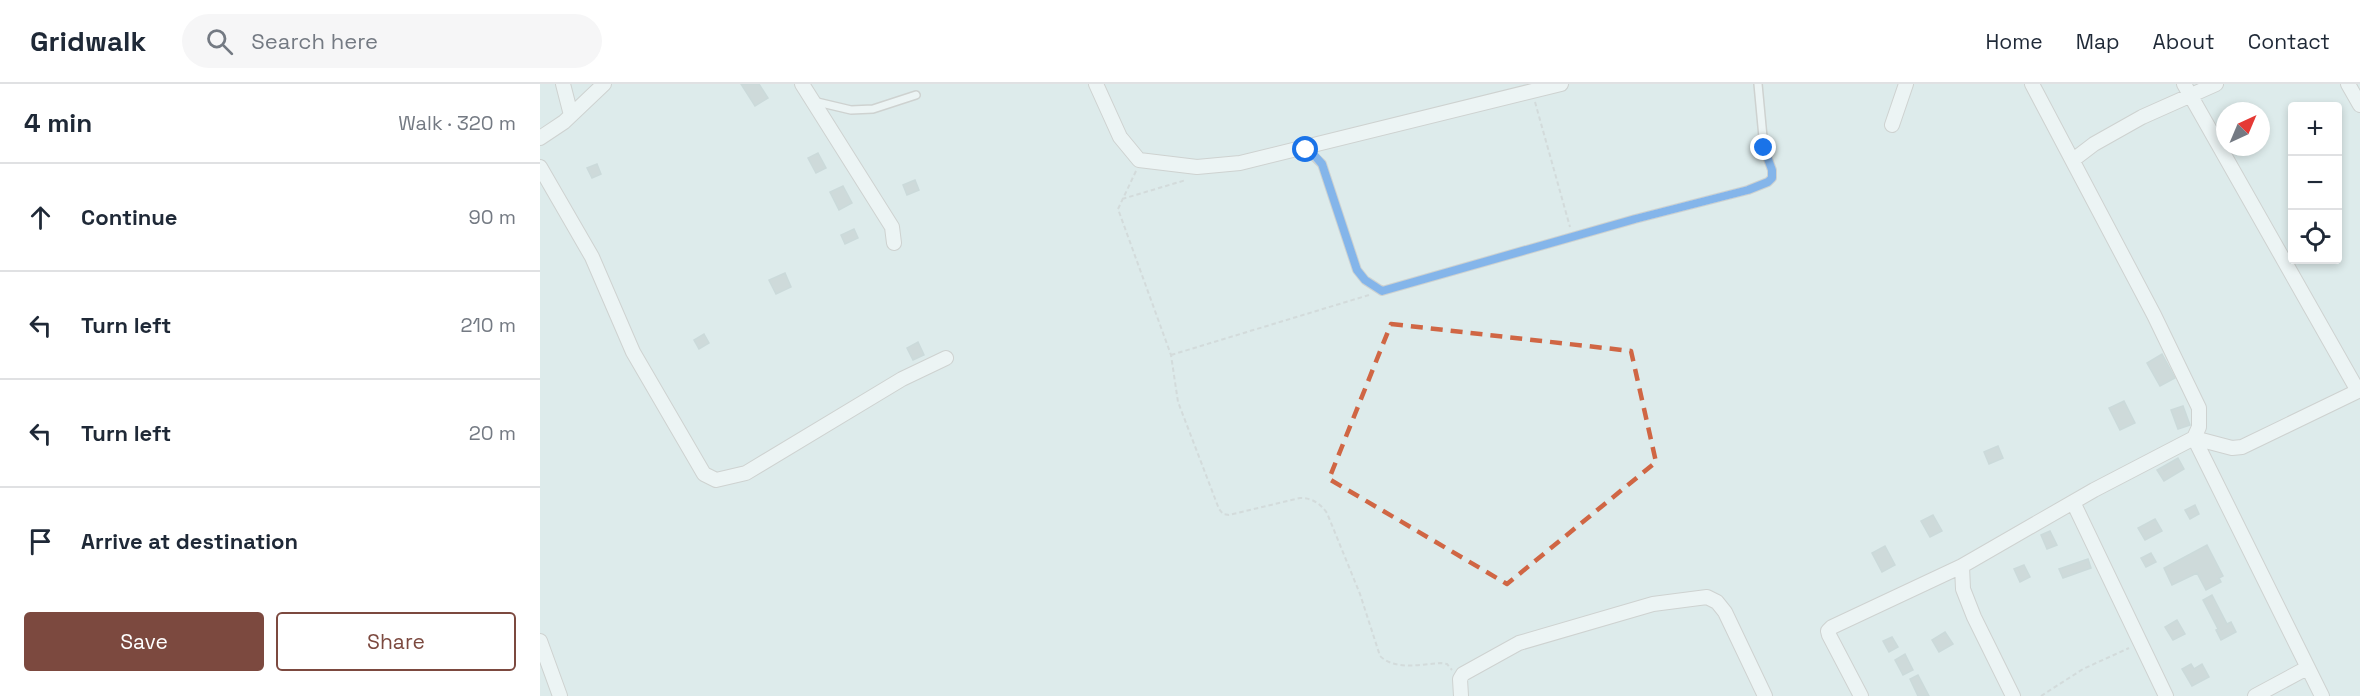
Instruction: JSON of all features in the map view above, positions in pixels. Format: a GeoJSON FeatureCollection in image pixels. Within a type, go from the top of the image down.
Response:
{"type":"FeatureCollection","features":[{"type":"Feature","properties":{"kind":"street"},"geometry":{"type":"LineString","coordinates":[[563,84],[571,115]]}},
{"type":"Feature","properties":{"kind":"street"},"geometry":{"type":"LineString","coordinates":[[540,138],[571,115],[604,84]]}},
{"type":"Feature","properties":{"kind":"street"},"geometry":{"type":"LineString","coordinates":[[802,84],[891,227],[894,243]]}},
{"type":"Feature","properties":{"kind":"street"},"geometry":{"type":"LineString","coordinates":[[1096,84],[1120,137],[1139,160],[1197,167],[1240,163],[1561,84]]}},
{"type":"Feature","properties":{"kind":"street"},"geometry":{"type":"LineString","coordinates":[[1892,125],[1906,84]]}},
{"type":"Feature","properties":{"kind":"street"},"geometry":{"type":"LineString","coordinates":[[1861,696],[1828,631],[1962,566],[2073,502],[2194,438],[2199,427],[2199,408],[2154,315],[2032,84]]}},
{"type":"Feature","properties":{"kind":"street"},"geometry":{"type":"LineString","coordinates":[[2184,84],[2298,287],[2359,390],[2242,447],[2232,448],[2194,438]]}},
{"type":"Feature","properties":{"kind":"street"},"geometry":{"type":"LineString","coordinates":[[2073,160],[2094,144],[2142,117],[2216,84]]}},
{"type":"Feature","properties":{"kind":"street"},"geometry":{"type":"LineString","coordinates":[[2348,84],[2360,105]]}},
{"type":"Feature","properties":{"kind":"street"},"geometry":{"type":"LineString","coordinates":[[540,166],[592,257],[633,352],[704,474],[709,478],[716,480],[746,473],[902,379],[946,358]]}},
{"type":"Feature","properties":{"kind":"street"},"geometry":{"type":"LineString","coordinates":[[2194,438],[2322,696]]}},
{"type":"Feature","properties":{"kind":"street"},"geometry":{"type":"LineString","coordinates":[[2073,502],[2166,696]]}},
{"type":"Feature","properties":{"kind":"street"},"geometry":{"type":"LineString","coordinates":[[1962,566],[1963,589],[2013,696]]}},
{"type":"Feature","properties":{"kind":"street"},"geometry":{"type":"LineString","coordinates":[[1461,696],[1460,679],[1463,674],[1519,643],[1653,604],[1707,597],[1725,612],[1765,696]]}},
{"type":"Feature","properties":{"kind":"street"},"geometry":{"type":"LineString","coordinates":[[540,641],[560,696]]}},
{"type":"Feature","properties":{"kind":"street"},"geometry":{"type":"LineString","coordinates":[[2255,696],[2307,668]]}},
{"type":"Feature","properties":{"kind":"lane"},"geometry":{"type":"LineString","coordinates":[[1304,147],[1322,164],[1357,270],[1365,280],[1382,291],[1573,236],[1748,190],[1768,182],[1772,178],[1772,170],[1764,148],[1758,84]]}},
{"type":"Feature","properties":{"kind":"lane"},"geometry":{"type":"LineString","coordinates":[[810,100],[851,110],[862,110],[873,109],[916,95]]}},
{"type":"Feature","properties":{"kind":"path"},"geometry":{"type":"LineString","coordinates":[[1532,91],[1573,236]]}},
{"type":"Feature","properties":{"kind":"path"},"geometry":{"type":"LineString","coordinates":[[1139,160],[1133,181],[1121,199],[1118,209],[1171,355],[1178,402],[1219,509],[1223,514],[1228,515],[1300,498],[1308,498],[1322,505],[1360,594],[1380,656],[1388,663],[1399,665],[1447,664],[1460,679]]}},
{"type":"Feature","properties":{"kind":"path"},"geometry":{"type":"LineString","coordinates":[[1121,199],[1186,179]]}},
{"type":"Feature","properties":{"kind":"path"},"geometry":{"type":"LineString","coordinates":[[1171,355],[1382,291]]}},
{"type":"Feature","properties":{"kind":"path"},"geometry":{"type":"LineString","coordinates":[[2041,696],[2083,669],[2140,643]]}},
{"type":"Feature","properties":{"kind":"highlighted area"},"geometry":{"type":"Polygon","coordinates":[[[1391,324],[1631,351],[1656,462],[1507,584],[1329,479],[1391,324]]]}},
{"type":"Feature","properties":{"kind":"building"},"geometry":{"type":"Polygon","coordinates":[[[741,84],[759,84],[768,98],[755,106],[741,84]]]}},
{"type":"Feature","properties":{"kind":"building"},"geometry":{"type":"Polygon","coordinates":[[[818,153],[826,168],[816,173],[808,158],[818,153]]]}},
{"type":"Feature","properties":{"kind":"building"},"geometry":{"type":"Polygon","coordinates":[[[597,164],[601,174],[592,178],[587,168],[597,164]]]}},
{"type":"Feature","properties":{"kind":"building"},"geometry":{"type":"Polygon","coordinates":[[[915,180],[919,190],[907,195],[903,185],[915,180]]]}},
{"type":"Feature","properties":{"kind":"building"},"geometry":{"type":"Polygon","coordinates":[[[843,186],[852,203],[839,210],[830,192],[843,186]]]}},
{"type":"Feature","properties":{"kind":"building"},"geometry":{"type":"Polygon","coordinates":[[[854,229],[858,238],[845,244],[841,235],[854,229]]]}},
{"type":"Feature","properties":{"kind":"building"},"geometry":{"type":"Polygon","coordinates":[[[785,273],[791,287],[776,294],[769,280],[785,273]]]}},
{"type":"Feature","properties":{"kind":"building"},"geometry":{"type":"Polygon","coordinates":[[[704,334],[709,343],[699,349],[694,340],[704,334]]]}},
{"type":"Feature","properties":{"kind":"building"},"geometry":{"type":"Polygon","coordinates":[[[918,342],[924,355],[913,360],[907,348],[918,342]]]}},
{"type":"Feature","properties":{"kind":"building"},"geometry":{"type":"Polygon","coordinates":[[[2162,354],[2175,378],[2160,386],[2147,363],[2162,354]]]}},
{"type":"Feature","properties":{"kind":"building"},"geometry":{"type":"Polygon","coordinates":[[[2124,401],[2135,423],[2120,430],[2109,408],[2124,401]]]}},
{"type":"Feature","properties":{"kind":"building"},"geometry":{"type":"Polygon","coordinates":[[[2183,406],[2190,425],[2178,429],[2171,410],[2183,406]]]}},
{"type":"Feature","properties":{"kind":"building"},"geometry":{"type":"Polygon","coordinates":[[[1998,446],[2003,458],[1989,464],[1984,452],[1998,446]]]}},
{"type":"Feature","properties":{"kind":"building"},"geometry":{"type":"Polygon","coordinates":[[[2178,458],[2184,469],[2164,481],[2157,470],[2178,458]]]}},
{"type":"Feature","properties":{"kind":"building"},"geometry":{"type":"Polygon","coordinates":[[[2195,505],[2199,514],[2190,519],[2185,510],[2195,505]]]}},
{"type":"Feature","properties":{"kind":"building"},"geometry":{"type":"Polygon","coordinates":[[[1933,515],[1942,531],[1930,537],[1921,521],[1933,515]]]}},
{"type":"Feature","properties":{"kind":"building"},"geometry":{"type":"Polygon","coordinates":[[[2155,519],[2162,531],[2145,540],[2138,528],[2155,519]]]}},
{"type":"Feature","properties":{"kind":"building"},"geometry":{"type":"Polygon","coordinates":[[[2050,531],[2057,545],[2047,549],[2041,535],[2050,531]]]}},
{"type":"Feature","properties":{"kind":"building"},"geometry":{"type":"Polygon","coordinates":[[[2207,545],[2223,576],[2219,578],[2221,582],[2206,590],[2197,573],[2172,585],[2164,568],[2207,545]]]}},
{"type":"Feature","properties":{"kind":"building"},"geometry":{"type":"Polygon","coordinates":[[[1885,546],[1895,565],[1882,572],[1872,553],[1885,546]]]}},
{"type":"Feature","properties":{"kind":"building"},"geometry":{"type":"Polygon","coordinates":[[[2151,553],[2156,562],[2146,567],[2141,558],[2151,553]]]}},
{"type":"Feature","properties":{"kind":"building"},"geometry":{"type":"Polygon","coordinates":[[[2088,559],[2091,568],[2063,578],[2059,569],[2088,559]]]}},
{"type":"Feature","properties":{"kind":"building"},"geometry":{"type":"Polygon","coordinates":[[[2024,565],[2030,577],[2020,582],[2014,569],[2024,565]]]}},
{"type":"Feature","properties":{"kind":"building"},"geometry":{"type":"Polygon","coordinates":[[[2212,595],[2227,624],[2231,622],[2236,632],[2221,640],[2203,600],[2212,595]]]}},
{"type":"Feature","properties":{"kind":"building"},"geometry":{"type":"Polygon","coordinates":[[[2177,620],[2185,634],[2173,640],[2165,627],[2177,620]]]}},
{"type":"Feature","properties":{"kind":"building"},"geometry":{"type":"Polygon","coordinates":[[[1945,632],[1953,644],[1939,652],[1932,640],[1945,632]]]}},
{"type":"Feature","properties":{"kind":"building"},"geometry":{"type":"Polygon","coordinates":[[[1892,637],[1898,647],[1889,652],[1883,641],[1892,637]]]}},
{"type":"Feature","properties":{"kind":"building"},"geometry":{"type":"Polygon","coordinates":[[[1905,654],[1913,670],[1903,675],[1895,660],[1905,654]]]}},
{"type":"Feature","properties":{"kind":"building"},"geometry":{"type":"Polygon","coordinates":[[[2191,664],[2194,669],[2202,664],[2209,677],[2192,686],[2182,669],[2191,664]]]}},
{"type":"Feature","properties":{"kind":"building"},"geometry":{"type":"Polygon","coordinates":[[[1918,675],[1929,696],[1918,696],[1910,679],[1918,675]]]}},
{"type":"Feature","properties":{"kind":"route"},"geometry":{"type":"LineString","coordinates":[[1306,150],[1322,164],[1357,270],[1365,280],[1382,291],[1635,219],[1748,190],[1772,178],[1772,170],[1764,148]]}}]}
